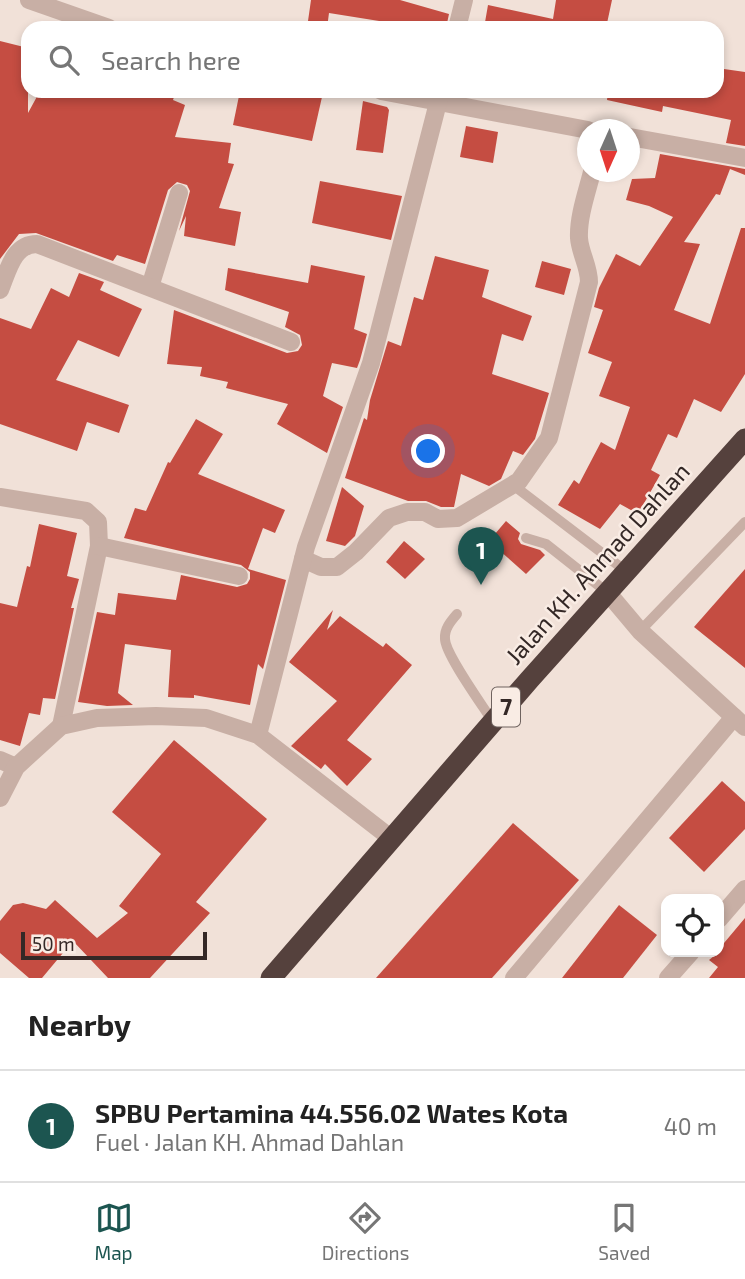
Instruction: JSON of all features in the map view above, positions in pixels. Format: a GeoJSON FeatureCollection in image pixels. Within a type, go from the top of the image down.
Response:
{"type":"FeatureCollection","features":[{"type":"Feature","properties":{"kind":"highway","name":"Jalan KH. Ahmad Dahlan"},"geometry":{"type":"LineString","coordinates":[[271,978],[493,722],[745,439]]}},
{"type":"Feature","properties":{"kind":"street"},"geometry":{"type":"LineString","coordinates":[[29,0],[89,21]]}},
{"type":"Feature","properties":{"kind":"street"},"geometry":{"type":"LineString","coordinates":[[459,21],[464,0]]}},
{"type":"Feature","properties":{"kind":"street"},"geometry":{"type":"LineString","coordinates":[[258,735],[303,559],[371,363],[439,98]]}},
{"type":"Feature","properties":{"kind":"street"},"geometry":{"type":"LineString","coordinates":[[443,98],[577,128]]}},
{"type":"Feature","properties":{"kind":"street"},"geometry":{"type":"LineString","coordinates":[[640,139],[745,158]]}},
{"type":"Feature","properties":{"kind":"street"},"geometry":{"type":"LineString","coordinates":[[303,559],[321,567],[337,567],[356,552],[389,518],[407,512],[425,512],[438,519],[457,518],[519,481],[549,438],[589,282],[588,265],[580,245],[579,232],[590,182]]}},
{"type":"Feature","properties":{"kind":"street"},"geometry":{"type":"LineString","coordinates":[[150,287],[179,193]]}},
{"type":"Feature","properties":{"kind":"street"},"geometry":{"type":"LineString","coordinates":[[0,290],[16,253],[22,247],[30,244],[48,247],[292,342]]}},
{"type":"Feature","properties":{"kind":"street"},"geometry":{"type":"LineString","coordinates":[[0,497],[86,511],[98,522],[99,546],[61,726]]}},
{"type":"Feature","properties":{"kind":"street"},"geometry":{"type":"LineString","coordinates":[[99,546],[239,576]]}},
{"type":"Feature","properties":{"kind":"street"},"geometry":{"type":"LineString","coordinates":[[514,978],[739,722],[640,631],[608,593]]}},
{"type":"Feature","properties":{"kind":"street"},"geometry":{"type":"LineString","coordinates":[[0,799],[8,764],[61,726],[97,718],[206,718],[258,735],[392,839]]}},
{"type":"Feature","properties":{"kind":"street"},"geometry":{"type":"LineString","coordinates":[[724,913],[745,889]]}},
{"type":"Feature","properties":{"kind":"street"},"geometry":{"type":"LineString","coordinates":[[668,978],[687,957]]}},
{"type":"Feature","properties":{"kind":"lane"},"geometry":{"type":"LineString","coordinates":[[513,485],[627,572]]}},
{"type":"Feature","properties":{"kind":"lane"},"geometry":{"type":"LineString","coordinates":[[640,631],[743,528]]}},
{"type":"Feature","properties":{"kind":"lane"},"geometry":{"type":"LineString","coordinates":[[526,538],[546,544],[608,593]]}},
{"type":"Feature","properties":{"kind":"lane"},"geometry":{"type":"LineString","coordinates":[[457,614],[448,626],[445,639],[450,653],[493,722]]}},
{"type":"Feature","properties":{"kind":"building"},"geometry":{"type":"Polygon","coordinates":[[[311,0],[400,0],[449,14],[448,21],[379,21],[329,13],[328,21],[308,21],[311,0]]]}},
{"type":"Feature","properties":{"kind":"building"},"geometry":{"type":"Polygon","coordinates":[[[556,0],[612,0],[608,21],[485,21],[488,5],[553,19],[556,0]]]}},
{"type":"Feature","properties":{"kind":"building"},"geometry":{"type":"Polygon","coordinates":[[[0,41],[21,46],[21,98],[28,98],[28,113],[36,98],[174,98],[185,105],[175,137],[231,143],[228,163],[234,164],[219,208],[241,212],[235,246],[184,236],[186,216],[179,231],[190,191],[187,185],[177,182],[168,190],[145,264],[117,255],[113,261],[36,233],[19,234],[0,259],[0,41]]]}},
{"type":"Feature","properties":{"kind":"building"},"geometry":{"type":"Polygon","coordinates":[[[724,69],[745,72],[745,146],[726,143],[731,120],[663,106],[662,112],[607,100],[724,98],[724,69]]]}},
{"type":"Feature","properties":{"kind":"building"},"geometry":{"type":"Polygon","coordinates":[[[239,98],[322,98],[312,141],[233,125],[239,98]]]}},
{"type":"Feature","properties":{"kind":"building"},"geometry":{"type":"Polygon","coordinates":[[[363,101],[387,107],[389,110],[383,153],[356,150],[363,101]]]}},
{"type":"Feature","properties":{"kind":"building"},"geometry":{"type":"Polygon","coordinates":[[[466,126],[498,132],[493,163],[460,157],[466,126]]]}},
{"type":"Feature","properties":{"kind":"building"},"geometry":{"type":"Polygon","coordinates":[[[660,154],[745,169],[745,175],[730,169],[720,195],[716,194],[684,242],[700,244],[674,310],[710,324],[741,228],[745,228],[745,374],[721,412],[694,399],[677,438],[668,434],[651,470],[660,475],[638,514],[620,504],[600,529],[558,505],[574,480],[579,484],[601,442],[615,450],[630,407],[599,396],[612,362],[588,353],[603,310],[594,307],[599,288],[616,254],[640,266],[673,217],[649,206],[626,200],[631,182],[655,178],[660,154]]]}},
{"type":"Feature","properties":{"kind":"building"},"geometry":{"type":"Polygon","coordinates":[[[320,181],[402,196],[391,240],[312,223],[320,181]]]}},
{"type":"Feature","properties":{"kind":"building"},"geometry":{"type":"Polygon","coordinates":[[[435,256],[489,270],[482,297],[532,316],[523,341],[502,334],[492,374],[549,393],[535,439],[523,455],[513,451],[501,479],[489,486],[461,474],[454,507],[441,507],[426,501],[408,501],[345,478],[364,418],[367,420],[370,400],[388,341],[401,346],[414,297],[423,300],[435,256]]]}},
{"type":"Feature","properties":{"kind":"building"},"geometry":{"type":"Polygon","coordinates":[[[542,261],[571,269],[564,295],[535,287],[542,261]]]}},
{"type":"Feature","properties":{"kind":"building"},"geometry":{"type":"Polygon","coordinates":[[[311,265],[365,276],[354,329],[367,334],[360,360],[357,368],[332,363],[323,396],[343,407],[327,453],[277,424],[288,404],[226,388],[228,382],[200,376],[202,367],[167,364],[174,310],[287,353],[298,351],[302,345],[300,335],[285,327],[289,312],[225,290],[228,268],[308,283],[311,265]]]}},
{"type":"Feature","properties":{"kind":"building"},"geometry":{"type":"Polygon","coordinates":[[[79,273],[104,282],[100,290],[142,309],[119,357],[78,340],[56,380],[129,405],[119,433],[87,422],[77,451],[0,424],[0,318],[31,329],[51,288],[69,297],[79,273]]]}},
{"type":"Feature","properties":{"kind":"building"},"geometry":{"type":"Polygon","coordinates":[[[196,419],[223,434],[198,474],[285,510],[275,533],[263,528],[248,569],[286,580],[263,669],[258,664],[250,705],[194,695],[194,698],[168,697],[171,650],[125,644],[118,693],[133,705],[107,706],[78,702],[97,612],[115,615],[118,593],[176,600],[181,575],[237,587],[247,584],[250,579],[250,572],[241,565],[124,538],[135,508],[146,511],[168,462],[170,463],[196,419]]]}},
{"type":"Feature","properties":{"kind":"building"},"geometry":{"type":"Polygon","coordinates":[[[342,487],[364,506],[355,536],[345,546],[326,541],[342,487]]]}},
{"type":"Feature","properties":{"kind":"building"},"geometry":{"type":"Polygon","coordinates":[[[506,521],[520,533],[518,539],[521,544],[540,550],[545,555],[526,574],[489,541],[506,521]]]}},
{"type":"Feature","properties":{"kind":"building"},"geometry":{"type":"Polygon","coordinates":[[[39,524],[77,533],[67,576],[79,579],[71,608],[74,608],[55,699],[43,698],[40,715],[29,713],[20,746],[0,740],[0,603],[17,607],[27,566],[30,567],[39,524]]]}},
{"type":"Feature","properties":{"kind":"building"},"geometry":{"type":"Polygon","coordinates":[[[404,541],[425,559],[405,579],[386,562],[404,541]]]}},
{"type":"Feature","properties":{"kind":"building"},"geometry":{"type":"Polygon","coordinates":[[[745,569],[745,668],[694,627],[745,569]]]}},
{"type":"Feature","properties":{"kind":"building"},"geometry":{"type":"Polygon","coordinates":[[[333,610],[327,630],[340,616],[383,647],[386,643],[412,665],[347,740],[372,759],[347,786],[325,764],[321,769],[291,746],[337,701],[289,662],[333,610]]]}},
{"type":"Feature","properties":{"kind":"building"},"geometry":{"type":"Polygon","coordinates":[[[174,740],[267,819],[196,902],[210,913],[150,978],[108,978],[73,941],[42,978],[29,978],[0,953],[0,921],[13,905],[23,903],[46,909],[55,900],[97,938],[128,913],[119,906],[161,854],[112,812],[174,740]]]}},
{"type":"Feature","properties":{"kind":"building"},"geometry":{"type":"Polygon","coordinates":[[[722,781],[745,802],[745,829],[704,872],[669,838],[722,781]]]}},
{"type":"Feature","properties":{"kind":"building"},"geometry":{"type":"Polygon","coordinates":[[[513,823],[579,880],[492,978],[376,978],[513,823]]]}},
{"type":"Feature","properties":{"kind":"building"},"geometry":{"type":"Polygon","coordinates":[[[619,905],[657,935],[623,978],[562,978],[619,905]]]}},
{"type":"Feature","properties":{"kind":"building"},"geometry":{"type":"Polygon","coordinates":[[[745,918],[745,978],[709,978],[718,967],[709,960],[713,957],[724,957],[724,943],[745,918]]]}},
{"type":"Feature","properties":{"kind":"place","name":"SPBU Pertamina 44.556.02 Wates Kota"},"geometry":{"type":"Point","coordinates":[481,585]}}]}
